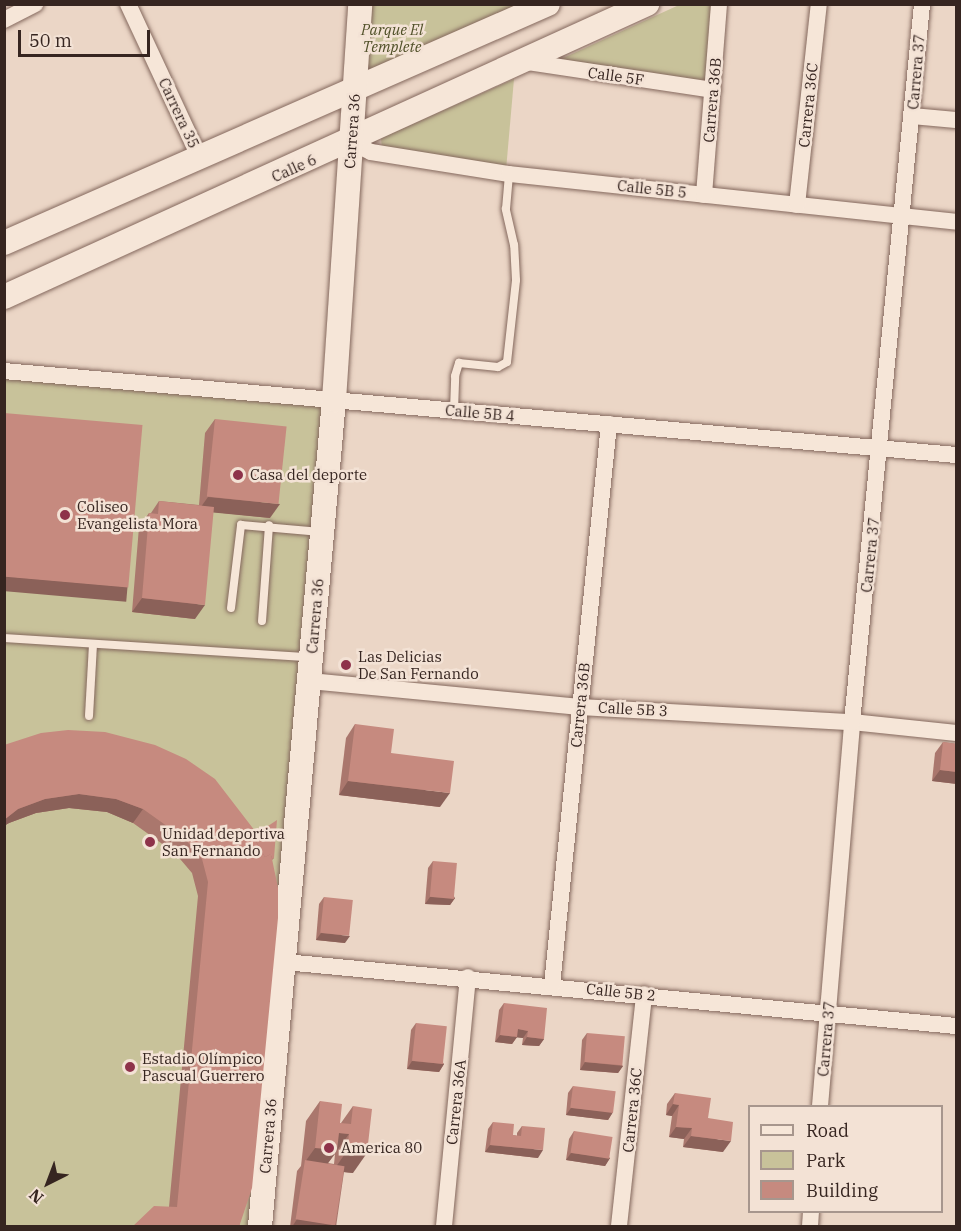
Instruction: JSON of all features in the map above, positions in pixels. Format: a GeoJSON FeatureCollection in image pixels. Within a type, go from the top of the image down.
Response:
{"type":"FeatureCollection","features":[{"type":"Feature","properties":{"kind":"main road","name":"Carrera 36"},"geometry":{"type":"LineString","coordinates":[[260,1227],[334,400],[360,4]]}},
{"type":"Feature","properties":{"kind":"main road"},"geometry":{"type":"LineString","coordinates":[[4,243],[548,4]]}},
{"type":"Feature","properties":{"kind":"main road","name":"Calle 6"},"geometry":{"type":"LineString","coordinates":[[4,297],[351,142],[520,61],[647,4]]}},
{"type":"Feature","properties":{"kind":"street"},"geometry":{"type":"LineString","coordinates":[[4,20],[35,4]]}},
{"type":"Feature","properties":{"kind":"street","name":"Carrera 35"},"geometry":{"type":"LineString","coordinates":[[128,4],[199,156]]}},
{"type":"Feature","properties":{"kind":"street","name":"Carrera 36B"},"geometry":{"type":"LineString","coordinates":[[704,195],[719,4]]}},
{"type":"Feature","properties":{"kind":"street","name":"Carrera 36C"},"geometry":{"type":"LineString","coordinates":[[797,205],[819,4]]}},
{"type":"Feature","properties":{"kind":"street","name":"Carrera 37"},"geometry":{"type":"LineString","coordinates":[[820,1105],[852,722],[881,448],[922,4]]}},
{"type":"Feature","properties":{"kind":"street","name":"Calle 5F"},"geometry":{"type":"LineString","coordinates":[[520,61],[713,90]]}},
{"type":"Feature","properties":{"kind":"street"},"geometry":{"type":"LineString","coordinates":[[912,116],[957,120]]}},
{"type":"Feature","properties":{"kind":"street","name":"Calle 5B 5"},"geometry":{"type":"LineString","coordinates":[[351,142],[370,152],[509,174],[957,222]]}},
{"type":"Feature","properties":{"kind":"street","name":"Calle 5B 4"},"geometry":{"type":"LineString","coordinates":[[4,371],[957,455]]}},
{"type":"Feature","properties":{"kind":"street","name":"Carrera 36B"},"geometry":{"type":"LineString","coordinates":[[552,985],[609,424]]}},
{"type":"Feature","properties":{"kind":"street","name":"Calle 5B 3"},"geometry":{"type":"LineString","coordinates":[[310,681],[580,707],[852,722],[957,733]]}},
{"type":"Feature","properties":{"kind":"street","name":"Calle 5B 2"},"geometry":{"type":"LineString","coordinates":[[285,962],[468,977],[957,1026]]}},
{"type":"Feature","properties":{"kind":"street","name":"Carrera 36A"},"geometry":{"type":"LineString","coordinates":[[444,1227],[468,977]]}},
{"type":"Feature","properties":{"kind":"street","name":"Carrera 36C"},"geometry":{"type":"LineString","coordinates":[[619,1227],[644,994]]}},
{"type":"Feature","properties":{"kind":"lane"},"geometry":{"type":"LineString","coordinates":[[454,411],[455,376],[459,363],[498,367],[507,362],[516,280],[514,244],[506,208],[509,174]]}},
{"type":"Feature","properties":{"kind":"lane"},"geometry":{"type":"LineString","coordinates":[[231,608],[239,529],[245,523],[322,532]]}},
{"type":"Feature","properties":{"kind":"lane"},"geometry":{"type":"LineString","coordinates":[[262,621],[269,525]]}},
{"type":"Feature","properties":{"kind":"lane"},"geometry":{"type":"LineString","coordinates":[[4,638],[312,657]]}},
{"type":"Feature","properties":{"kind":"lane"},"geometry":{"type":"LineString","coordinates":[[89,716],[93,645]]}},
{"type":"Feature","properties":{"kind":"green space","name":"Parque El Templete"},"geometry":{"type":"Polygon","coordinates":[[[360,5],[548,5],[374,82],[357,74],[360,5]]]}},
{"type":"Feature","properties":{"kind":"green space"},"geometry":{"type":"Polygon","coordinates":[[[679,5],[711,5],[710,87],[561,59],[679,5]]]}},
{"type":"Feature","properties":{"kind":"green space"},"geometry":{"type":"Polygon","coordinates":[[[514,79],[506,170],[382,149],[381,138],[514,79]]]}},
{"type":"Feature","properties":{"kind":"green space","name":"Unidad deportiva San Fernando"},"geometry":{"type":"Polygon","coordinates":[[[4,371],[334,400],[260,1226],[5,1226],[4,371]]]}},
{"type":"Feature","properties":{"kind":"building","name":"Coliseo Evangelista Mora"},"geometry":{"type":"Polygon","coordinates":[[[4,413],[142,425],[128,587],[4,577],[4,413]]]}},
{"type":"Feature","properties":{"kind":"building","name":"Casa del deporte"},"geometry":{"type":"Polygon","coordinates":[[[215,419],[287,427],[278,504],[207,497],[215,419]]]}},
{"type":"Feature","properties":{"kind":"building"},"geometry":{"type":"Polygon","coordinates":[[[159,501],[214,507],[205,605],[142,598],[149,513],[158,514],[159,501]]]}},
{"type":"Feature","properties":{"kind":"building"},"geometry":{"type":"Polygon","coordinates":[[[355,724],[394,729],[391,753],[454,761],[450,793],[348,781],[355,724]]]}},
{"type":"Feature","properties":{"kind":"building"},"geometry":{"type":"Polygon","coordinates":[[[68,730],[105,732],[155,745],[186,759],[215,779],[255,831],[251,833],[265,857],[271,854],[278,888],[278,918],[252,1188],[239,1227],[132,1227],[154,1206],[177,1207],[208,882],[202,859],[185,839],[143,809],[116,799],[79,794],[45,799],[18,809],[4,820],[4,745],[41,733],[68,730]]]}},
{"type":"Feature","properties":{"kind":"building"},"geometry":{"type":"Polygon","coordinates":[[[943,742],[957,744],[957,772],[940,770],[943,742]]]}},
{"type":"Feature","properties":{"kind":"building"},"geometry":{"type":"Polygon","coordinates":[[[277,820],[274,858],[272,859],[271,854],[265,857],[253,836],[277,820]]]}},
{"type":"Feature","properties":{"kind":"building"},"geometry":{"type":"Polygon","coordinates":[[[433,861],[457,863],[454,899],[430,897],[433,861]]]}},
{"type":"Feature","properties":{"kind":"building"},"geometry":{"type":"Polygon","coordinates":[[[324,897],[353,900],[349,936],[320,933],[324,897]]]}},
{"type":"Feature","properties":{"kind":"building"},"geometry":{"type":"Polygon","coordinates":[[[504,1003],[547,1008],[544,1039],[527,1037],[528,1031],[518,1029],[517,1037],[500,1035],[504,1003]]]}},
{"type":"Feature","properties":{"kind":"building"},"geometry":{"type":"Polygon","coordinates":[[[416,1023],[447,1026],[443,1064],[412,1061],[416,1023]]]}},
{"type":"Feature","properties":{"kind":"building"},"geometry":{"type":"Polygon","coordinates":[[[587,1033],[625,1036],[622,1065],[584,1062],[587,1033]]]}},
{"type":"Feature","properties":{"kind":"building"},"geometry":{"type":"Polygon","coordinates":[[[573,1086],[616,1091],[613,1113],[570,1108],[573,1086]]]}},
{"type":"Feature","properties":{"kind":"building"},"geometry":{"type":"Polygon","coordinates":[[[675,1093],[711,1098],[708,1118],[733,1122],[731,1141],[691,1136],[692,1128],[676,1127],[679,1105],[673,1104],[675,1093]]]}},
{"type":"Feature","properties":{"kind":"building"},"geometry":{"type":"Polygon","coordinates":[[[320,1101],[342,1104],[340,1123],[351,1124],[353,1106],[372,1109],[367,1153],[347,1151],[349,1134],[339,1133],[337,1150],[315,1148],[320,1101]]]}},
{"type":"Feature","properties":{"kind":"building"},"geometry":{"type":"Polygon","coordinates":[[[493,1122],[514,1124],[513,1135],[521,1136],[522,1126],[545,1128],[543,1150],[490,1145],[493,1122]]]}},
{"type":"Feature","properties":{"kind":"building"},"geometry":{"type":"Polygon","coordinates":[[[574,1131],[613,1137],[609,1159],[571,1153],[574,1131]]]}},
{"type":"Feature","properties":{"kind":"building"},"geometry":{"type":"Polygon","coordinates":[[[305,1160],[345,1166],[335,1226],[296,1219],[305,1160]]]}},
{"type":"Feature","properties":{"kind":"place","name":"Casa del deporte"},"geometry":{"type":"Point","coordinates":[238,475]}},
{"type":"Feature","properties":{"kind":"place","name":"Coliseo Evangelista Mora"},"geometry":{"type":"Point","coordinates":[65,515]}},
{"type":"Feature","properties":{"kind":"place","name":"Las Delicias De San Fernando"},"geometry":{"type":"Point","coordinates":[346,665]}},
{"type":"Feature","properties":{"kind":"place","name":"Unidad deportiva San Fernando"},"geometry":{"type":"Point","coordinates":[150,842]}},
{"type":"Feature","properties":{"kind":"place","name":"Estadio Olímpico Pascual Guerrero"},"geometry":{"type":"Point","coordinates":[130,1067]}},
{"type":"Feature","properties":{"kind":"place","name":"America 80"},"geometry":{"type":"Point","coordinates":[329,1148]}}]}
